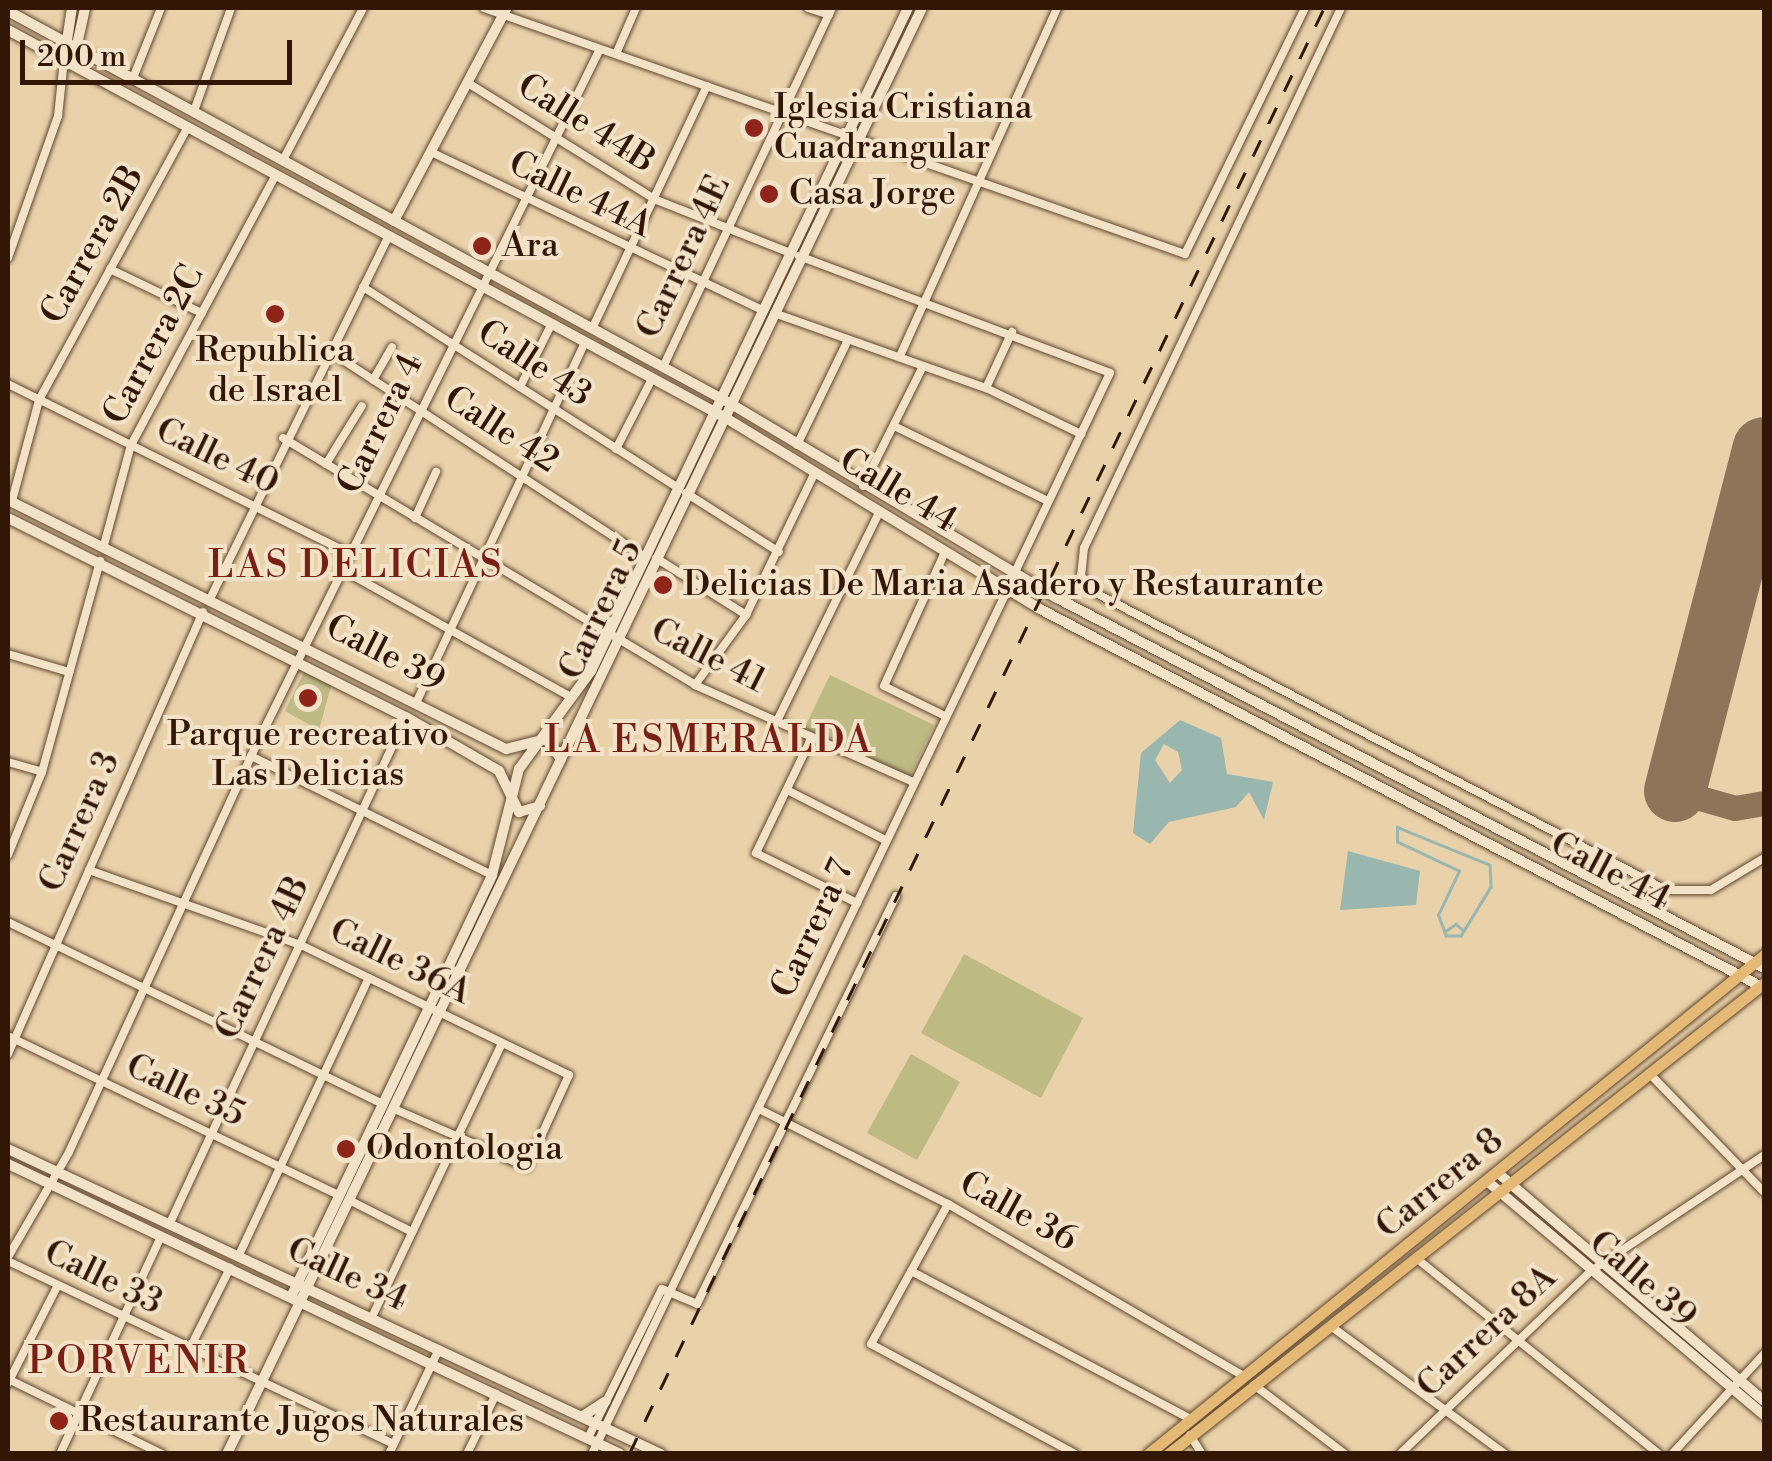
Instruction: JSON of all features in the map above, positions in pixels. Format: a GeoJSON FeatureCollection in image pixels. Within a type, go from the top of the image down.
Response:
{"type":"FeatureCollection","features":[{"type":"Feature","properties":{"kind":"main road"},"geometry":{"type":"LineString","coordinates":[[71,45],[85,8]]}},
{"type":"Feature","properties":{"kind":"main road","name":"Carrera 5"},"geometry":{"type":"LineString","coordinates":[[852,136],[908,8]]}},
{"type":"Feature","properties":{"kind":"main road","name":"Carrera 5"},"geometry":{"type":"LineString","coordinates":[[227,1454],[344,1198],[540,806],[612,638],[722,400],[852,136],[922,8]]}},
{"type":"Feature","properties":{"kind":"main road","name":"Calle 44"},"geometry":{"type":"LineString","coordinates":[[8,11],[722,400],[1014,574],[1762,962]]}},
{"type":"Feature","properties":{"kind":"main road"},"geometry":{"type":"LineString","coordinates":[[39,28],[71,11],[69,62]]}},
{"type":"Feature","properties":{"kind":"main road"},"geometry":{"type":"LineString","coordinates":[[394,221],[506,11]]}},
{"type":"Feature","properties":{"kind":"main road","name":"Calle 44"},"geometry":{"type":"LineString","coordinates":[[8,30],[274,178],[716,413],[1008,590],[1763,986]]}},
{"type":"Feature","properties":{"kind":"main road"},"geometry":{"type":"LineString","coordinates":[[224,150],[233,133]]}},
{"type":"Feature","properties":{"kind":"main road","name":"Calle 39"},"geometry":{"type":"LineString","coordinates":[[10,500],[305,643],[506,748],[554,741],[560,762]]}},
{"type":"Feature","properties":{"kind":"main road","name":"Calle 39"},"geometry":{"type":"LineString","coordinates":[[8,521],[100,561],[298,658],[406,717],[499,771],[508,798]]}},
{"type":"Feature","properties":{"kind":"main road","name":"Carrera 5"},"geometry":{"type":"LineString","coordinates":[[388,1107],[428,1007],[492,875],[508,798],[532,744],[612,638]]}},
{"type":"Feature","properties":{"kind":"main road"},"geometry":{"type":"LineString","coordinates":[[508,798],[519,812],[540,806]]}},
{"type":"Feature","properties":{"kind":"main road","name":"Carrera 8"},"geometry":{"type":"LineString","coordinates":[[1168,1454],[1249,1380],[1493,1177],[1762,962]]}},
{"type":"Feature","properties":{"kind":"main road","name":"Carrera 8"},"geometry":{"type":"LineString","coordinates":[[1148,1454],[1190,1419],[1332,1326],[1763,986]]}},
{"type":"Feature","properties":{"kind":"main road","name":"Calle 34"},"geometry":{"type":"LineString","coordinates":[[8,1149],[661,1454]]}},
{"type":"Feature","properties":{"kind":"main road","name":"Calle 34"},"geometry":{"type":"LineString","coordinates":[[8,1164],[432,1363],[592,1445],[620,1454]]}},
{"type":"Feature","properties":{"kind":"main road","name":"Calle 39"},"geometry":{"type":"LineString","coordinates":[[1493,1177],[1764,1416]]}},
{"type":"Feature","properties":{"kind":"main road","name":"Calle 39"},"geometry":{"type":"LineString","coordinates":[[1733,1386],[1764,1401]]}},
{"type":"Feature","properties":{"kind":"main road"},"geometry":{"type":"LineString","coordinates":[[583,1416],[606,1400]]}},
{"type":"Feature","properties":{"kind":"street"},"geometry":{"type":"LineString","coordinates":[[134,78],[161,8]]}},
{"type":"Feature","properties":{"kind":"street"},"geometry":{"type":"LineString","coordinates":[[194,112],[232,8]]}},
{"type":"Feature","properties":{"kind":"street"},"geometry":{"type":"LineString","coordinates":[[284,160],[363,8]]}},
{"type":"Feature","properties":{"kind":"street"},"geometry":{"type":"LineString","coordinates":[[484,8],[506,11],[600,49],[852,136],[1164,254],[1185,254],[1305,8]]}},
{"type":"Feature","properties":{"kind":"street"},"geometry":{"type":"LineString","coordinates":[[616,54],[636,8]]}},
{"type":"Feature","properties":{"kind":"street"},"geometry":{"type":"LineString","coordinates":[[808,8],[830,11]]}},
{"type":"Feature","properties":{"kind":"street"},"geometry":{"type":"LineString","coordinates":[[900,356],[1057,8]]}},
{"type":"Feature","properties":{"kind":"street"},"geometry":{"type":"LineString","coordinates":[[1341,8],[1084,548],[1081,576],[1090,590],[1666,890],[1711,890],[1764,858]]}},
{"type":"Feature","properties":{"kind":"street","name":"Carrera 4E"},"geometry":{"type":"LineString","coordinates":[[663,368],[830,11]]}},
{"type":"Feature","properties":{"kind":"street","name":"Carrera 4"},"geometry":{"type":"LineString","coordinates":[[8,1259],[58,1172],[305,643],[485,271],[600,49]]}},
{"type":"Feature","properties":{"kind":"street"},"geometry":{"type":"LineString","coordinates":[[8,258],[58,116],[69,62]]}},
{"type":"Feature","properties":{"kind":"street","name":"Calle 44B"},"geometry":{"type":"LineString","coordinates":[[468,83],[654,198],[794,254],[1012,332],[1110,374],[1081,434]]}},
{"type":"Feature","properties":{"kind":"street"},"geometry":{"type":"LineString","coordinates":[[592,328],[708,86]]}},
{"type":"Feature","properties":{"kind":"street","name":"Carrera 2B"},"geometry":{"type":"LineString","coordinates":[[10,500],[39,400],[187,129]]}},
{"type":"Feature","properties":{"kind":"street","name":"Calle 44A"},"geometry":{"type":"LineString","coordinates":[[431,152],[629,250],[766,311],[986,388],[1081,434]]}},
{"type":"Feature","properties":{"kind":"street","name":"Carrera 2C"},"geometry":{"type":"LineString","coordinates":[[104,545],[131,445],[274,178]]}},
{"type":"Feature","properties":{"kind":"street"},"geometry":{"type":"LineString","coordinates":[[211,598],[250,504],[387,238]]}},
{"type":"Feature","properties":{"kind":"street"},"geometry":{"type":"LineString","coordinates":[[110,270],[202,314]]}},
{"type":"Feature","properties":{"kind":"street","name":"Calle 43"},"geometry":{"type":"LineString","coordinates":[[363,287],[779,552]]}},
{"type":"Feature","properties":{"kind":"street"},"geometry":{"type":"LineString","coordinates":[[520,387],[551,325]]}},
{"type":"Feature","properties":{"kind":"street"},"geometry":{"type":"LineString","coordinates":[[986,388],[1012,332]]}},
{"type":"Feature","properties":{"kind":"street"},"geometry":{"type":"LineString","coordinates":[[796,445],[848,340]]}},
{"type":"Feature","properties":{"kind":"street"},"geometry":{"type":"LineString","coordinates":[[417,701],[585,344]]}},
{"type":"Feature","properties":{"kind":"street"},"geometry":{"type":"LineString","coordinates":[[373,380],[392,347]]}},
{"type":"Feature","properties":{"kind":"street","name":"Calle 42"},"geometry":{"type":"LineString","coordinates":[[329,351],[522,477],[746,615]]}},
{"type":"Feature","properties":{"kind":"street"},"geometry":{"type":"LineString","coordinates":[[863,486],[923,366]]}},
{"type":"Feature","properties":{"kind":"street","name":"Carrera 4E"},"geometry":{"type":"LineString","coordinates":[[616,448],[652,380]]}},
{"type":"Feature","properties":{"kind":"street","name":"Calle 40"},"geometry":{"type":"LineString","coordinates":[[8,384],[349,553]]}},
{"type":"Feature","properties":{"kind":"street"},"geometry":{"type":"LineString","coordinates":[[326,464],[362,406]]}},
{"type":"Feature","properties":{"kind":"street"},"geometry":{"type":"LineString","coordinates":[[894,426],[1048,501]]}},
{"type":"Feature","properties":{"kind":"street"},"geometry":{"type":"LineString","coordinates":[[1014,574],[1081,434]]}},
{"type":"Feature","properties":{"kind":"street","name":"Calle 41"},"geometry":{"type":"LineString","coordinates":[[283,438],[695,685],[913,782]]}},
{"type":"Feature","properties":{"kind":"street"},"geometry":{"type":"LineString","coordinates":[[415,518],[436,472]]}},
{"type":"Feature","properties":{"kind":"street"},"geometry":{"type":"LineString","coordinates":[[695,685],[746,615],[815,472]]}},
{"type":"Feature","properties":{"kind":"street"},"geometry":{"type":"LineString","coordinates":[[776,720],[880,511]]}},
{"type":"Feature","properties":{"kind":"street"},"geometry":{"type":"LineString","coordinates":[[945,552],[884,686],[945,716]]}},
{"type":"Feature","properties":{"kind":"street"},"geometry":{"type":"LineString","coordinates":[[8,855],[42,772],[100,561]]}},
{"type":"Feature","properties":{"kind":"street"},"geometry":{"type":"LineString","coordinates":[[341,569],[567,695]]}},
{"type":"Feature","properties":{"kind":"street","name":"Carrera 7"},"geometry":{"type":"LineString","coordinates":[[592,1445],[671,1293],[1008,590]]}},
{"type":"Feature","properties":{"kind":"street","name":"Carrera 3"},"geometry":{"type":"LineString","coordinates":[[8,1054],[11,1038],[56,946],[203,612]]}},
{"type":"Feature","properties":{"kind":"street"},"geometry":{"type":"LineString","coordinates":[[8,654],[70,672]]}},
{"type":"Feature","properties":{"kind":"street","name":"Carrera 4B"},"geometry":{"type":"LineString","coordinates":[[170,1223],[406,717]]}},
{"type":"Feature","properties":{"kind":"street"},"geometry":{"type":"LineString","coordinates":[[812,737],[756,853],[857,902]]}},
{"type":"Feature","properties":{"kind":"street"},"geometry":{"type":"LineString","coordinates":[[251,756],[492,875]]}},
{"type":"Feature","properties":{"kind":"street"},"geometry":{"type":"LineString","coordinates":[[8,762],[42,772]]}},
{"type":"Feature","properties":{"kind":"street"},"geometry":{"type":"LineString","coordinates":[[787,790],[885,840]]}},
{"type":"Feature","properties":{"kind":"street","name":"Calle 36A"},"geometry":{"type":"LineString","coordinates":[[89,870],[302,945],[569,1075],[527,1167],[458,1137]]}},
{"type":"Feature","properties":{"kind":"street"},"geometry":{"type":"LineString","coordinates":[[671,1293],[697,1304],[896,896]]}},
{"type":"Feature","properties":{"kind":"street"},"geometry":{"type":"LineString","coordinates":[[8,922],[388,1107],[458,1137]]}},
{"type":"Feature","properties":{"kind":"street"},"geometry":{"type":"LineString","coordinates":[[239,1254],[369,978]]}},
{"type":"Feature","properties":{"kind":"street","name":"Calle 35"},"geometry":{"type":"LineString","coordinates":[[11,1038],[412,1232]]}},
{"type":"Feature","properties":{"kind":"street"},"geometry":{"type":"LineString","coordinates":[[372,1318],[502,1043]]}},
{"type":"Feature","properties":{"kind":"street"},"geometry":{"type":"LineString","coordinates":[[1649,1073],[1764,1192]]}},
{"type":"Feature","properties":{"kind":"street","name":"Calle 36"},"geometry":{"type":"LineString","coordinates":[[759,1109],[948,1204],[1249,1380],[1345,1454]]}},
{"type":"Feature","properties":{"kind":"street","name":"Carrera 8A"},"geometry":{"type":"LineString","coordinates":[[1400,1454],[1596,1268],[1746,1173],[1764,1155]]}},
{"type":"Feature","properties":{"kind":"street"},"geometry":{"type":"LineString","coordinates":[[948,1204],[871,1344],[1075,1454]]}},
{"type":"Feature","properties":{"kind":"street"},"geometry":{"type":"LineString","coordinates":[[60,1454],[162,1236]]}},
{"type":"Feature","properties":{"kind":"street"},"geometry":{"type":"LineString","coordinates":[[1416,1258],[1659,1454]]}},
{"type":"Feature","properties":{"kind":"street","name":"Calle 33"},"geometry":{"type":"LineString","coordinates":[[8,1259],[57,1287],[260,1382],[391,1449]]}},
{"type":"Feature","properties":{"kind":"street"},"geometry":{"type":"LineString","coordinates":[[189,1350],[230,1268]]}},
{"type":"Feature","properties":{"kind":"street"},"geometry":{"type":"LineString","coordinates":[[911,1271],[1190,1419]]}},
{"type":"Feature","properties":{"kind":"street"},"geometry":{"type":"LineString","coordinates":[[57,1287],[8,1380],[162,1454]]}},
{"type":"Feature","properties":{"kind":"street","name":"Carrera 7"},"geometry":{"type":"LineString","coordinates":[[600,1425],[606,1400],[662,1289],[671,1293]]}},
{"type":"Feature","properties":{"kind":"street"},"geometry":{"type":"LineString","coordinates":[[1332,1326],[1505,1454]]}},
{"type":"Feature","properties":{"kind":"street"},"geometry":{"type":"LineString","coordinates":[[391,1449],[439,1349]]}},
{"type":"Feature","properties":{"kind":"street"},"geometry":{"type":"LineString","coordinates":[[1672,1454],[1764,1354]]}},
{"type":"Feature","properties":{"kind":"street"},"geometry":{"type":"LineString","coordinates":[[467,1454],[496,1394]]}},
{"type":"Feature","properties":{"kind":"street"},"geometry":{"type":"LineString","coordinates":[[1190,1436],[1202,1454]]}},
{"type":"Feature","properties":{"kind":"shaded area","name":"Parque recreativo Las Delicias"},"geometry":{"type":"Polygon","coordinates":[[[304,672],[331,686],[319,730],[285,711],[304,672]]]}},
{"type":"Feature","properties":{"kind":"shaded area"},"geometry":{"type":"Polygon","coordinates":[[[830,675],[934,725],[909,778],[804,729],[830,675]]]}},
{"type":"Feature","properties":{"kind":"shaded area"},"geometry":{"type":"Polygon","coordinates":[[[964,954],[1083,1018],[1041,1098],[921,1033],[964,954]]]}},
{"type":"Feature","properties":{"kind":"shaded area"},"geometry":{"type":"Polygon","coordinates":[[[911,1054],[960,1082],[917,1160],[867,1133],[911,1054]]]}},
{"type":"Feature","properties":{"kind":"water"},"geometry":{"type":"Polygon","coordinates":[[[1180,720],[1221,738],[1227,774],[1273,782],[1264,820],[1249,792],[1236,807],[1169,822],[1150,844],[1133,833],[1141,753],[1180,720]],[[1164,744],[1155,760],[1170,783],[1182,770],[1178,752],[1164,744]]]}},
{"type":"Feature","properties":{"kind":"water"},"geometry":{"type":"Polygon","coordinates":[[[1348,851],[1420,871],[1416,905],[1340,910],[1348,851]]]}},
{"type":"Feature","properties":{"kind":"waterway"},"geometry":{"type":"LineString","coordinates":[[1397,827],[1490,865],[1491,887],[1461,936],[1446,936],[1438,915],[1459,871],[1397,842],[1397,827]]}},
{"type":"Feature","properties":{"kind":"waterway"},"geometry":{"type":"LineString","coordinates":[[1444,932],[1456,924],[1463,930]]}},
{"type":"Feature","properties":{"kind":"taxiway"},"geometry":{"type":"LineString","coordinates":[[1675,791],[1735,808],[1764,803]]}},
{"type":"Feature","properties":{"kind":"runway"},"geometry":{"type":"LineString","coordinates":[[1675,791],[1764,448]]}},
{"type":"Feature","properties":{"kind":"railway"},"geometry":{"type":"LineString","coordinates":[[629,1454],[1324,8]]}},
{"type":"Feature","properties":{"kind":"place","name":"Iglesia Cristiana Cuadrangular"},"geometry":{"type":"Point","coordinates":[754,128]}},
{"type":"Feature","properties":{"kind":"place","name":"Casa Jorge"},"geometry":{"type":"Point","coordinates":[769,194]}},
{"type":"Feature","properties":{"kind":"place","name":"Ara"},"geometry":{"type":"Point","coordinates":[482,246]}},
{"type":"Feature","properties":{"kind":"place","name":"Republica de Israel"},"geometry":{"type":"Point","coordinates":[275,314]}},
{"type":"Feature","properties":{"kind":"place","name":"Delicias De Maria Asadero y Restaurante"},"geometry":{"type":"Point","coordinates":[663,585]}},
{"type":"Feature","properties":{"kind":"place","name":"Parque recreativo Las Delicias"},"geometry":{"type":"Point","coordinates":[308,698]}},
{"type":"Feature","properties":{"kind":"place","name":"Odontologia"},"geometry":{"type":"Point","coordinates":[346,1149]}},
{"type":"Feature","properties":{"kind":"place","name":"Restaurante Jugos Naturales"},"geometry":{"type":"Point","coordinates":[59,1421]}},
{"type":"Feature","properties":{"kind":"district","name":"LAS DELICIAS"},"geometry":{"type":"Point","coordinates":[356,566]}},
{"type":"Feature","properties":{"kind":"district","name":"LA ESMERALDA"},"geometry":{"type":"Point","coordinates":[709,741]}},
{"type":"Feature","properties":{"kind":"district","name":"PORVENIR"},"geometry":{"type":"Point","coordinates":[139,1362]}}]}
